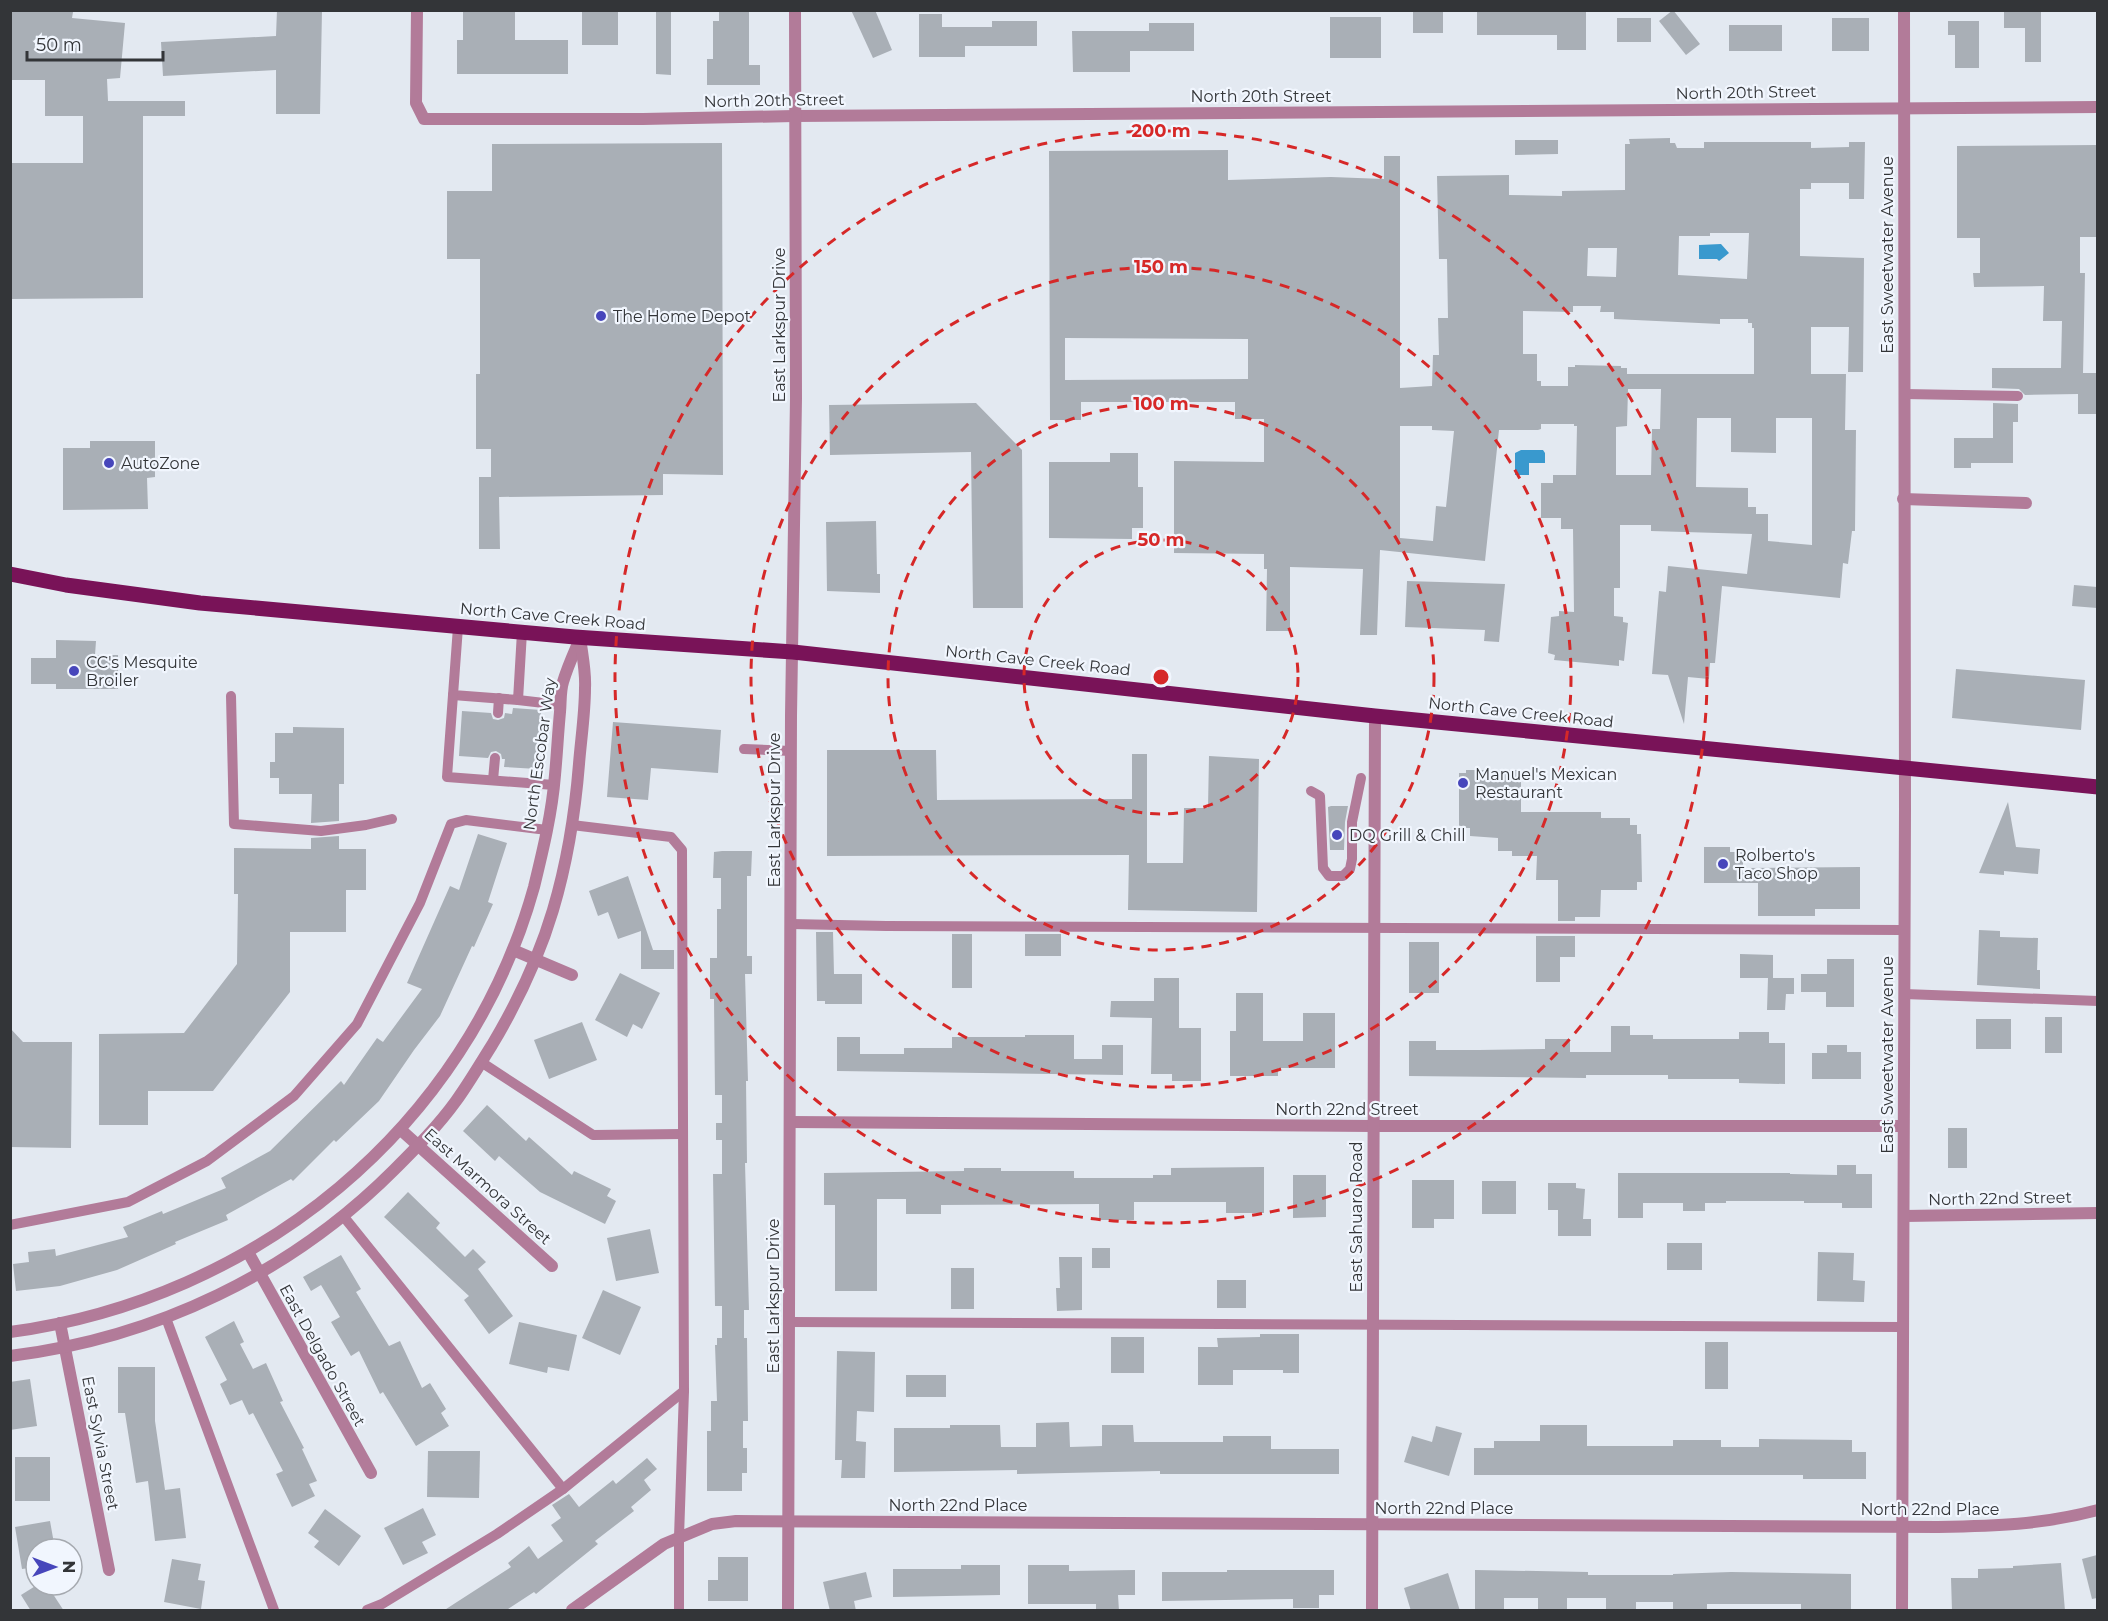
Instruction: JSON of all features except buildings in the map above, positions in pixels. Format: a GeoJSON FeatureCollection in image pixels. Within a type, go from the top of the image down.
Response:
{"type":"FeatureCollection","features":[{"type":"Feature","properties":{"kind":"main road","name":"North Cave Creek Road"},"geometry":{"type":"LineString","coordinates":[[10,574],[66,585],[188,602],[458,627],[793,652],[1375,716],[2097,787]]}},
{"type":"Feature","properties":{"kind":"street","name":"North 20th Street"},"geometry":{"type":"LineString","coordinates":[[417,10],[416,103],[424,119],[2097,106]]}},
{"type":"Feature","properties":{"kind":"street","name":"East Larkspur Drive"},"geometry":{"type":"LineString","coordinates":[[788,1611],[791,751],[796,410],[795,10]]}},
{"type":"Feature","properties":{"kind":"street","name":"East Sweetwater Avenue"},"geometry":{"type":"LineString","coordinates":[[1902,1611],[1905,769],[1904,10]]}},
{"type":"Feature","properties":{"kind":"street"},"geometry":{"type":"LineString","coordinates":[[1903,499],[2026,503]]}},
{"type":"Feature","properties":{"kind":"street"},"geometry":{"type":"LineString","coordinates":[[10,1356],[65,1347],[133,1330],[217,1296],[260,1274],[344,1217],[419,1145],[455,1102],[513,1009],[552,912],[577,795],[585,687],[580,637]]}},
{"type":"Feature","properties":{"kind":"street","name":"North Escobar Way"},"geometry":{"type":"LineString","coordinates":[[10,1332],[106,1313],[133,1304],[189,1282],[248,1252],[317,1206],[351,1178],[401,1130],[449,1069],[483,1015],[513,950],[534,886],[547,830],[554,785],[562,685],[580,637]]}},
{"type":"Feature","properties":{"kind":"street","name":"East Sahuaro Road"},"geometry":{"type":"LineString","coordinates":[[1372,1611],[1375,716]]}},
{"type":"Feature","properties":{"kind":"street"},"geometry":{"type":"LineString","coordinates":[[513,950],[572,975]]}},
{"type":"Feature","properties":{"kind":"street","name":"North 22nd Street"},"geometry":{"type":"LineString","coordinates":[[790,1122],[1373,1126],[1903,1126]]}},
{"type":"Feature","properties":{"kind":"street","name":"East Marmora Street"},"geometry":{"type":"LineString","coordinates":[[401,1130],[552,1266]]}},
{"type":"Feature","properties":{"kind":"street","name":"North 22nd Street"},"geometry":{"type":"LineString","coordinates":[[1904,1216],[2097,1213]]}},
{"type":"Feature","properties":{"kind":"street","name":"East Delgado Street"},"geometry":{"type":"LineString","coordinates":[[248,1252],[371,1473]]}},
{"type":"Feature","properties":{"kind":"street","name":"East Sylvia Street"},"geometry":{"type":"LineString","coordinates":[[60,1323],[110,1569]]}},
{"type":"Feature","properties":{"kind":"street","name":"North 22nd Place"},"geometry":{"type":"LineString","coordinates":[[572,1611],[664,1544],[712,1524],[736,1521],[1902,1527],[2021,1525],[2046,1522],[2097,1510]]}},
{"type":"Feature","properties":{"kind":"lane"},"geometry":{"type":"LineString","coordinates":[[1904,394],[2018,396]]}},
{"type":"Feature","properties":{"kind":"lane"},"geometry":{"type":"LineString","coordinates":[[458,627],[447,777],[554,785]]}},
{"type":"Feature","properties":{"kind":"lane"},"geometry":{"type":"LineString","coordinates":[[518,700],[522,632]]}},
{"type":"Feature","properties":{"kind":"lane"},"geometry":{"type":"LineString","coordinates":[[453,695],[561,705]]}},
{"type":"Feature","properties":{"kind":"lane"},"geometry":{"type":"LineString","coordinates":[[231,696],[234,824],[321,831],[392,819]]}},
{"type":"Feature","properties":{"kind":"lane"},"geometry":{"type":"LineString","coordinates":[[498,713],[500,698]]}},
{"type":"Feature","properties":{"kind":"lane"},"geometry":{"type":"LineString","coordinates":[[744,749],[791,751]]}},
{"type":"Feature","properties":{"kind":"lane"},"geometry":{"type":"LineString","coordinates":[[494,780],[495,758]]}},
{"type":"Feature","properties":{"kind":"lane"},"geometry":{"type":"LineString","coordinates":[[1311,791],[1320,796],[1323,868],[1329,876],[1343,876],[1350,869],[1352,859],[1352,822],[1361,778]]}},
{"type":"Feature","properties":{"kind":"lane"},"geometry":{"type":"LineString","coordinates":[[10,1225],[128,1202],[207,1161],[294,1096],[357,1024],[420,903],[451,824],[466,820],[547,830]]}},
{"type":"Feature","properties":{"kind":"lane"},"geometry":{"type":"LineString","coordinates":[[572,825],[672,837],[682,850],[684,1391],[679,1611]]}},
{"type":"Feature","properties":{"kind":"lane"},"geometry":{"type":"LineString","coordinates":[[791,924],[1903,930]]}},
{"type":"Feature","properties":{"kind":"lane"},"geometry":{"type":"LineString","coordinates":[[1904,994],[2097,1001]]}},
{"type":"Feature","properties":{"kind":"lane"},"geometry":{"type":"LineString","coordinates":[[481,1062],[593,1135],[682,1134]]}},
{"type":"Feature","properties":{"kind":"lane"},"geometry":{"type":"LineString","coordinates":[[344,1217],[563,1489]]}},
{"type":"Feature","properties":{"kind":"lane"},"geometry":{"type":"LineString","coordinates":[[166,1318],[274,1611]]}},
{"type":"Feature","properties":{"kind":"lane"},"geometry":{"type":"LineString","coordinates":[[790,1322],[1903,1327]]}},
{"type":"Feature","properties":{"kind":"lane"},"geometry":{"type":"LineString","coordinates":[[367,1611],[382,1605],[497,1534],[563,1489],[684,1391]]}},
{"type":"Feature","properties":{"kind":"water"},"geometry":{"type":"Polygon","coordinates":[[[1721,244],[1729,253],[1719,261],[1699,259],[1699,245],[1721,244]]]}},
{"type":"Feature","properties":{"kind":"water"},"geometry":{"type":"Polygon","coordinates":[[[1521,450],[1543,450],[1545,463],[1529,463],[1529,475],[1515,475],[1515,453],[1521,450]]]}},
{"type":"Feature","properties":{"kind":"place","name":"The Home Depot"},"geometry":{"type":"Point","coordinates":[601,316]}},
{"type":"Feature","properties":{"kind":"place","name":"AutoZone"},"geometry":{"type":"Point","coordinates":[109,463]}},
{"type":"Feature","properties":{"kind":"place","name":"CC's Mesquite Broiler"},"geometry":{"type":"Point","coordinates":[74,671]}},
{"type":"Feature","properties":{"kind":"place","name":"Manuel's Mexican Restaurant"},"geometry":{"type":"Point","coordinates":[1463,783]}},
{"type":"Feature","properties":{"kind":"place","name":"DQ Grill & Chill"},"geometry":{"type":"Point","coordinates":[1337,835]}},
{"type":"Feature","properties":{"kind":"place","name":"Rolberto's Taco Shop"},"geometry":{"type":"Point","coordinates":[1723,864]}}]}
